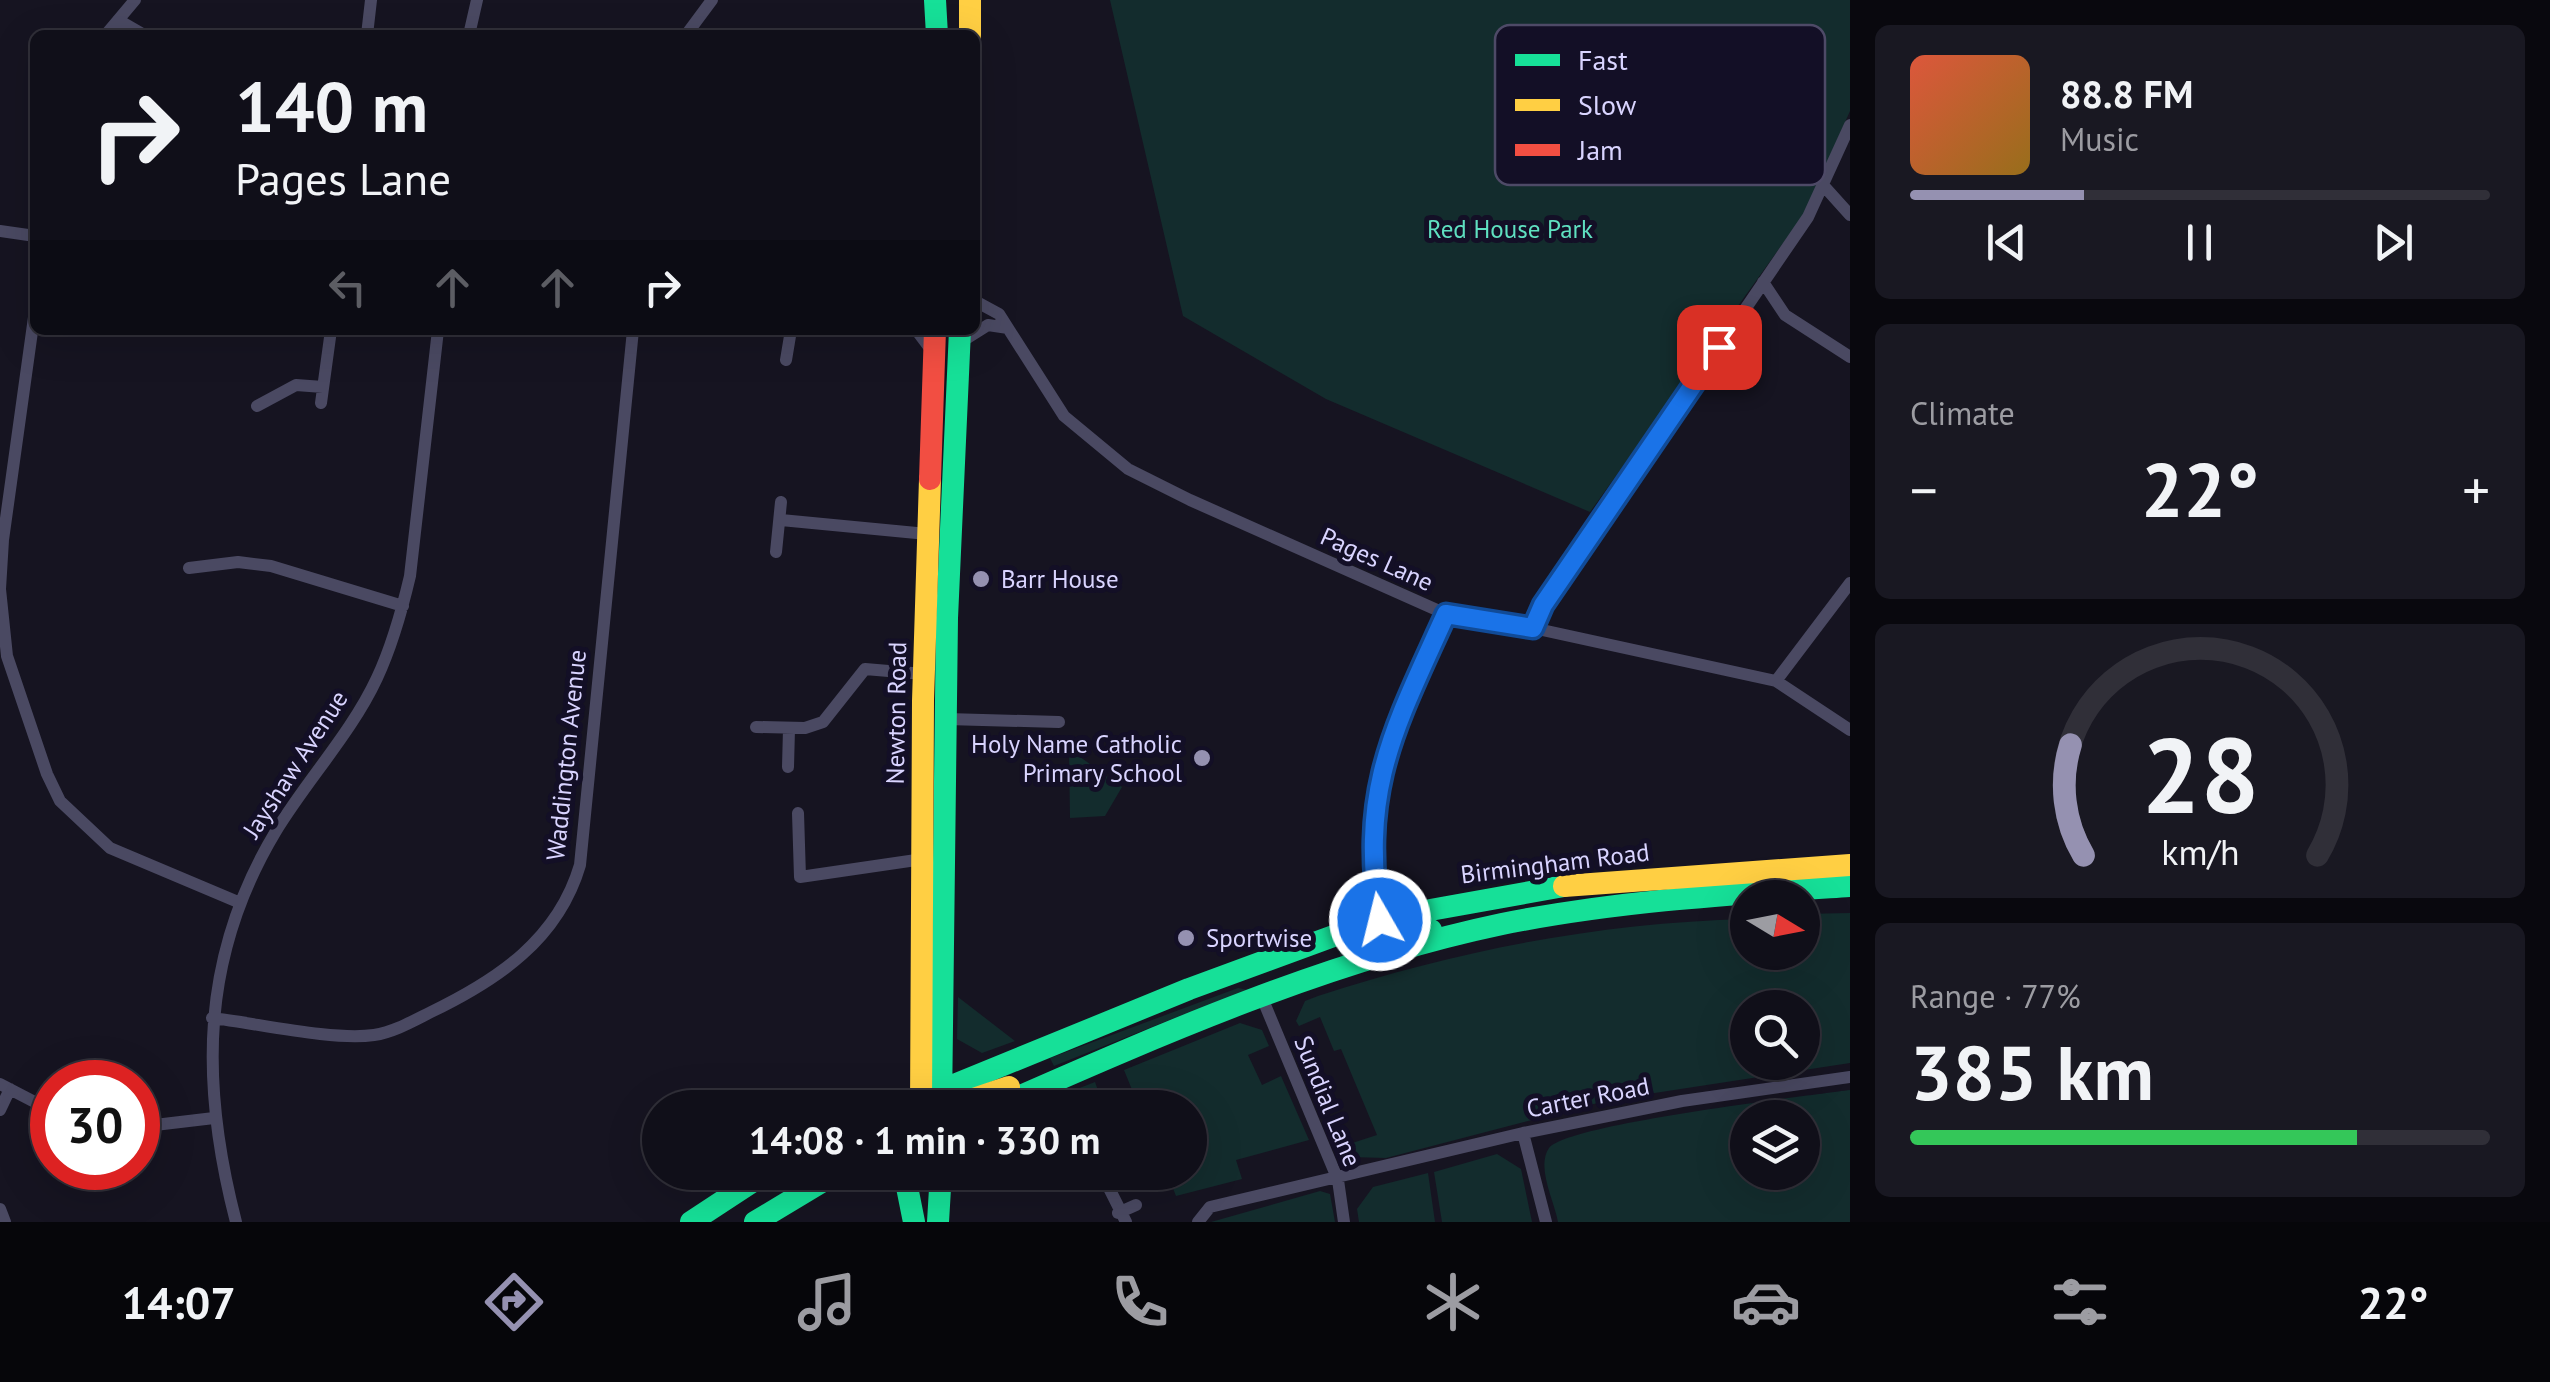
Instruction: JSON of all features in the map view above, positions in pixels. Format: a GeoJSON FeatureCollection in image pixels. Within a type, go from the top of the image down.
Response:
{"type":"FeatureCollection","features":[{"type":"Feature","properties":{"kind":"highway"},"geometry":{"type":"LineString","coordinates":[[936,0],[937,30]]}},
{"type":"Feature","properties":{"kind":"highway"},"geometry":{"type":"LineString","coordinates":[[970,0],[970,30]]}},
{"type":"Feature","properties":{"kind":"highway","name":"Newton Road"},"geometry":{"type":"LineString","coordinates":[[933,1090],[959,337]]}},
{"type":"Feature","properties":{"kind":"highway","name":"Newton Road"},"geometry":{"type":"LineString","coordinates":[[933,1090],[923,859],[934,342]]}},
{"type":"Feature","properties":{"kind":"highway","name":"Birmingham Road"},"geometry":{"type":"LineString","coordinates":[[959,1090],[1250,966],[1380,920],[1491,896],[1603,881],[1850,865]]}},
{"type":"Feature","properties":{"kind":"highway","name":"Birmingham Road"},"geometry":{"type":"LineString","coordinates":[[1034,1090],[1263,1000],[1450,937],[1603,910],[1850,886]]}},
{"type":"Feature","properties":{"kind":"highway"},"geometry":{"type":"LineString","coordinates":[[1380,920],[1389,936],[1399,937],[1494,918],[1510,924]]}},
{"type":"Feature","properties":{"kind":"highway"},"geometry":{"type":"LineString","coordinates":[[1250,966],[1263,1000]]}},
{"type":"Feature","properties":{"kind":"highway","name":"Birmingham Road"},"geometry":{"type":"LineString","coordinates":[[1006,1090],[1090,1065]]}},
{"type":"Feature","properties":{"kind":"highway"},"geometry":{"type":"LineString","coordinates":[[691,1222],[739,1190]]}},
{"type":"Feature","properties":{"kind":"highway"},"geometry":{"type":"LineString","coordinates":[[755,1222],[808,1190]]}},
{"type":"Feature","properties":{"kind":"highway"},"geometry":{"type":"LineString","coordinates":[[907,1190],[914,1222]]}},
{"type":"Feature","properties":{"kind":"highway"},"geometry":{"type":"LineString","coordinates":[[914,1222],[917,1190]]}},
{"type":"Feature","properties":{"kind":"highway"},"geometry":{"type":"LineString","coordinates":[[938,1222],[940,1190]]}},
{"type":"Feature","properties":{"kind":"street"},"geometry":{"type":"LineString","coordinates":[[110,30],[135,0]]}},
{"type":"Feature","properties":{"kind":"street"},"geometry":{"type":"LineString","coordinates":[[368,30],[371,0]]}},
{"type":"Feature","properties":{"kind":"street"},"geometry":{"type":"LineString","coordinates":[[470,30],[477,0]]}},
{"type":"Feature","properties":{"kind":"street"},"geometry":{"type":"LineString","coordinates":[[690,30],[712,0]]}},
{"type":"Feature","properties":{"kind":"street"},"geometry":{"type":"LineString","coordinates":[[118,20],[135,30]]}},
{"type":"Feature","properties":{"kind":"street"},"geometry":{"type":"LineString","coordinates":[[1825,181],[1850,125]]}},
{"type":"Feature","properties":{"kind":"street"},"geometry":{"type":"LineString","coordinates":[[1533,628],[1543,605],[1808,217],[1823,185],[1850,215]]}},
{"type":"Feature","properties":{"kind":"street"},"geometry":{"type":"LineString","coordinates":[[0,231],[30,235]]}},
{"type":"Feature","properties":{"kind":"street"},"geometry":{"type":"LineString","coordinates":[[1763,282],[1786,316],[1850,357]]}},
{"type":"Feature","properties":{"kind":"street","name":"Pages Lane"},"geometry":{"type":"LineString","coordinates":[[980,304],[999,314],[1064,416],[1128,468],[1446,614],[1533,628],[1776,681],[1850,730]]}},
{"type":"Feature","properties":{"kind":"street"},"geometry":{"type":"LineString","coordinates":[[980,328],[988,325],[1008,328]]}},
{"type":"Feature","properties":{"kind":"street"},"geometry":{"type":"LineString","coordinates":[[32,335],[3,540],[0,590],[8,656],[47,774],[60,802],[110,848],[238,902]]}},
{"type":"Feature","properties":{"kind":"street"},"geometry":{"type":"LineString","coordinates":[[321,403],[329,335]]}},
{"type":"Feature","properties":{"kind":"street","name":"Jayshaw Avenue"},"geometry":{"type":"LineString","coordinates":[[236,1222],[214,1118],[212,1018],[238,902],[277,829],[377,680],[410,576],[437,335]]}},
{"type":"Feature","properties":{"kind":"street","name":"Waddington Avenue"},"geometry":{"type":"LineString","coordinates":[[212,1018],[371,1036],[393,1030],[505,972],[534,945],[559,910],[580,865],[633,335]]}},
{"type":"Feature","properties":{"kind":"street"},"geometry":{"type":"LineString","coordinates":[[786,360],[790,335]]}},
{"type":"Feature","properties":{"kind":"street"},"geometry":{"type":"LineString","coordinates":[[257,406],[296,385],[322,387]]}},
{"type":"Feature","properties":{"kind":"street"},"geometry":{"type":"LineString","coordinates":[[776,552],[781,502]]}},
{"type":"Feature","properties":{"kind":"street"},"geometry":{"type":"LineString","coordinates":[[781,520],[927,534]]}},
{"type":"Feature","properties":{"kind":"street"},"geometry":{"type":"LineString","coordinates":[[189,568],[238,562],[271,566],[403,606]]}},
{"type":"Feature","properties":{"kind":"street"},"geometry":{"type":"LineString","coordinates":[[1776,681],[1847,587],[1830,580]]}},
{"type":"Feature","properties":{"kind":"street"},"geometry":{"type":"LineString","coordinates":[[1380,920],[1374,877],[1374,806],[1386,748],[1446,614]]}},
{"type":"Feature","properties":{"kind":"street"},"geometry":{"type":"LineString","coordinates":[[756,727],[789,729],[823,722],[865,669],[924,674]]}},
{"type":"Feature","properties":{"kind":"street"},"geometry":{"type":"LineString","coordinates":[[946,719],[1059,722]]}},
{"type":"Feature","properties":{"kind":"street"},"geometry":{"type":"LineString","coordinates":[[788,767],[789,729]]}},
{"type":"Feature","properties":{"kind":"street"},"geometry":{"type":"LineString","coordinates":[[798,813],[800,877],[923,859]]}},
{"type":"Feature","properties":{"kind":"street","name":"Sundial Lane"},"geometry":{"type":"LineString","coordinates":[[1263,1000],[1338,1180],[1344,1222]]}},
{"type":"Feature","properties":{"kind":"street","name":"Carter Road"},"geometry":{"type":"LineString","coordinates":[[1198,1222],[1210,1207],[1338,1180],[1523,1133],[1682,1101],[1850,1077]]}},
{"type":"Feature","properties":{"kind":"street"},"geometry":{"type":"LineString","coordinates":[[0,1110],[5,1086],[30,1099]]}},
{"type":"Feature","properties":{"kind":"street"},"geometry":{"type":"LineString","coordinates":[[160,1124],[214,1118]]}},
{"type":"Feature","properties":{"kind":"street"},"geometry":{"type":"LineString","coordinates":[[1523,1133],[1546,1222]]}},
{"type":"Feature","properties":{"kind":"street"},"geometry":{"type":"LineString","coordinates":[[1110,1190],[1122,1218],[1136,1205]]}},
{"type":"Feature","properties":{"kind":"street"},"geometry":{"type":"LineString","coordinates":[[0,1209],[5,1222]]}},
{"type":"Feature","properties":{"kind":"green space","name":"Red House Park"},"geometry":{"type":"Polygon","coordinates":[[[1110,0],[1850,0],[1850,111],[1825,167],[1825,25],[1495,25],[1495,185],[1817,185],[1804,214],[1590,512],[1326,399],[1183,316],[1110,0]]]}},
{"type":"Feature","properties":{"kind":"green space"},"geometry":{"type":"Polygon","coordinates":[[[1069,749],[1122,787],[1105,816],[1070,818],[1069,749]]]}},
{"type":"Feature","properties":{"kind":"green space"},"geometry":{"type":"Polygon","coordinates":[[[1850,913],[1850,1063],[1820,1068],[1820,990],[1730,990],[1730,1080],[1739,1080],[1609,1100],[1386,1158],[1350,1157],[1340,1147],[1377,1135],[1341,1049],[1334,1051],[1320,1017],[1299,1026],[1296,1021],[1305,1001],[1477,952],[1583,933],[1730,920],[1730,970],[1820,970],[1820,914],[1850,913]]]}},
{"type":"Feature","properties":{"kind":"green space"},"geometry":{"type":"Polygon","coordinates":[[[1371,936],[1388,947],[1342,962],[1338,949],[1371,936]]]}},
{"type":"Feature","properties":{"kind":"green space"},"geometry":{"type":"Polygon","coordinates":[[[1238,988],[1248,990],[1250,996],[1238,1004],[1182,1015],[1054,1066],[1050,1058],[1238,988]]]}},
{"type":"Feature","properties":{"kind":"green space"},"geometry":{"type":"Polygon","coordinates":[[[958,997],[1015,1041],[982,1053],[957,1039],[958,997]]]}},
{"type":"Feature","properties":{"kind":"green space"},"geometry":{"type":"Polygon","coordinates":[[[1240,1023],[1262,1030],[1269,1046],[1248,1055],[1262,1085],[1281,1076],[1309,1140],[1236,1160],[1242,1179],[1207,1188],[1207,1090],[1132,1090],[1124,1070],[1240,1023]]]}},
{"type":"Feature","properties":{"kind":"green space"},"geometry":{"type":"Polygon","coordinates":[[[1095,1082],[1098,1090],[1077,1090],[1095,1082]]]}},
{"type":"Feature","properties":{"kind":"green space"},"geometry":{"type":"Polygon","coordinates":[[[1850,1090],[1850,1222],[1558,1222],[1544,1164],[1549,1148],[1597,1130],[1730,1107],[1730,1190],[1820,1190],[1820,1100],[1777,1100],[1850,1090]]]}},
{"type":"Feature","properties":{"kind":"green space"},"geometry":{"type":"Polygon","coordinates":[[[1497,1154],[1521,1169],[1532,1222],[1442,1222],[1434,1172],[1497,1154]]]}},
{"type":"Feature","properties":{"kind":"green space"},"geometry":{"type":"Polygon","coordinates":[[[1428,1173],[1435,1222],[1359,1222],[1357,1209],[1373,1187],[1428,1173]]]}},
{"type":"Feature","properties":{"kind":"green space"},"geometry":{"type":"Polygon","coordinates":[[[1174,1190],[1199,1190],[1176,1196],[1174,1190]]]}},
{"type":"Feature","properties":{"kind":"green space"},"geometry":{"type":"Polygon","coordinates":[[[1320,1191],[1330,1194],[1335,1222],[1211,1222],[1320,1191]]]}},
{"type":"Feature","properties":{"kind":"traffic: fast"},"geometry":{"type":"LineString","coordinates":[[935,0],[937,30]]}},
{"type":"Feature","properties":{"kind":"traffic: fast"},"geometry":{"type":"LineString","coordinates":[[941,1090],[947,618],[960,335]]}},
{"type":"Feature","properties":{"kind":"traffic: fast"},"geometry":{"type":"LineString","coordinates":[[942,1090],[1189,989],[1380,919],[1564,886]]}},
{"type":"Feature","properties":{"kind":"traffic: fast"},"geometry":{"type":"LineString","coordinates":[[1034,1090],[1307,979],[1436,940],[1588,909],[1850,886]]}},
{"type":"Feature","properties":{"kind":"traffic: fast"},"geometry":{"type":"LineString","coordinates":[[1380,919],[1389,936],[1431,930]]}},
{"type":"Feature","properties":{"kind":"traffic: fast"},"geometry":{"type":"LineString","coordinates":[[691,1222],[740,1190]]}},
{"type":"Feature","properties":{"kind":"traffic: fast"},"geometry":{"type":"LineString","coordinates":[[755,1222],[808,1190]]}},
{"type":"Feature","properties":{"kind":"traffic: fast"},"geometry":{"type":"LineString","coordinates":[[908,1190],[914,1222]]}},
{"type":"Feature","properties":{"kind":"traffic: fast"},"geometry":{"type":"LineString","coordinates":[[938,1222],[940,1190]]}},
{"type":"Feature","properties":{"kind":"traffic: slow"},"geometry":{"type":"LineString","coordinates":[[970,0],[970,30]]}},
{"type":"Feature","properties":{"kind":"traffic: slow"},"geometry":{"type":"LineString","coordinates":[[921,1090],[923,701],[930,479]]}},
{"type":"Feature","properties":{"kind":"traffic: slow"},"geometry":{"type":"LineString","coordinates":[[1564,886],[1850,865]]}},
{"type":"Feature","properties":{"kind":"traffic: slow"},"geometry":{"type":"LineString","coordinates":[[1000,1090],[1009,1087]]}},
{"type":"Feature","properties":{"kind":"traffic: jam"},"geometry":{"type":"LineString","coordinates":[[930,479],[935,335]]}},
{"type":"Feature","properties":{"kind":"place","name":"Barr House"},"geometry":{"type":"Point","coordinates":[981,579]}},
{"type":"Feature","properties":{"kind":"place","name":"Holy Name Catholic Primary School"},"geometry":{"type":"Point","coordinates":[1202,758]}},
{"type":"Feature","properties":{"kind":"place","name":"Sportwise"},"geometry":{"type":"Point","coordinates":[1186,938]}},
{"type":"Feature","properties":{"kind":"route"},"geometry":{"type":"LineString","coordinates":[[1380,920],[1374,877],[1374,806],[1386,748],[1446,614],[1533,628],[1543,605],[1719,347]]}}]}
